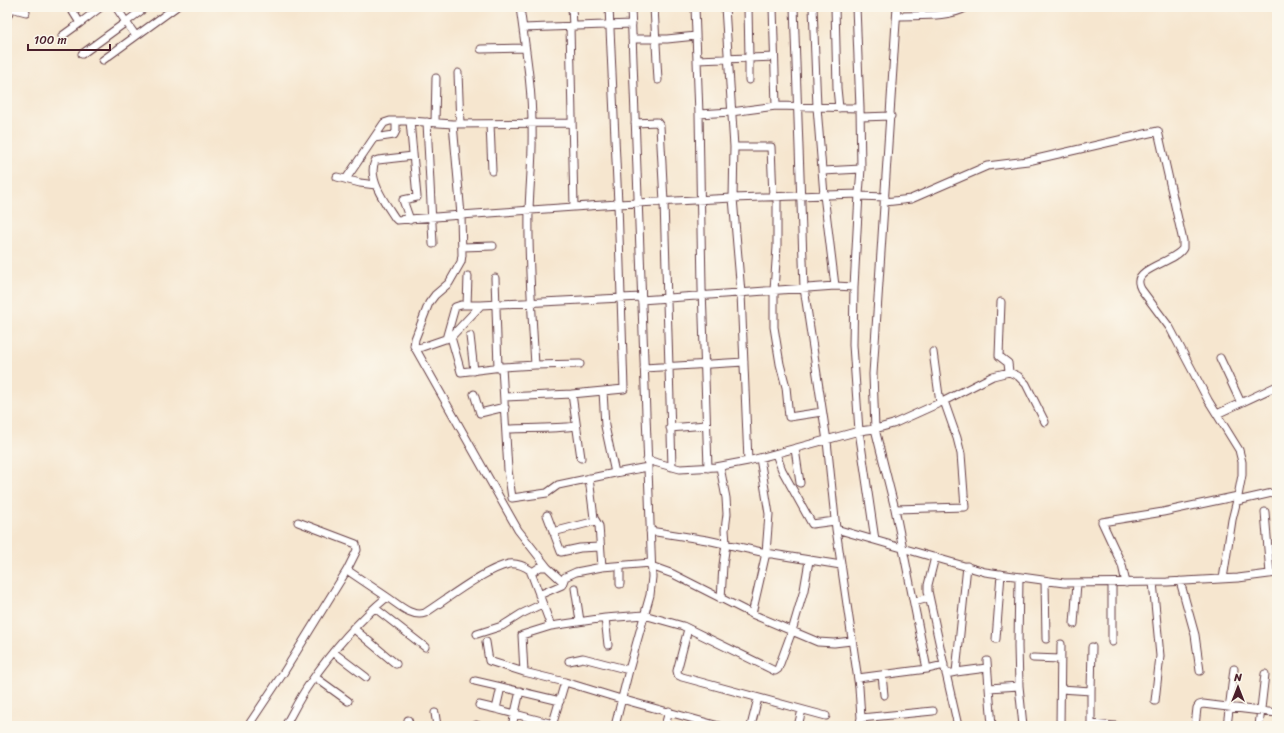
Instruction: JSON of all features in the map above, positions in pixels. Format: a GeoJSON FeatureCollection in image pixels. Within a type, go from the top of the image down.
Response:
{"type":"FeatureCollection","features":[{"type":"Feature","properties":{"kind":"street"},"geometry":{"type":"LineString","coordinates":[[70,7],[80,22]]}},
{"type":"Feature","properties":{"kind":"street"},"geometry":{"type":"LineString","coordinates":[[62,36],[101,7]]}},
{"type":"Feature","properties":{"kind":"street"},"geometry":{"type":"LineString","coordinates":[[116,7],[136,36]]}},
{"type":"Feature","properties":{"kind":"street"},"geometry":{"type":"LineString","coordinates":[[82,54],[146,7]]}},
{"type":"Feature","properties":{"kind":"street"},"geometry":{"type":"LineString","coordinates":[[103,60],[176,7]]}},
{"type":"Feature","properties":{"kind":"street"},"geometry":{"type":"LineString","coordinates":[[520,7],[530,84],[532,124],[529,210],[535,365]]}},
{"type":"Feature","properties":{"kind":"street"},"geometry":{"type":"LineString","coordinates":[[572,7],[574,207]]}},
{"type":"Feature","properties":{"kind":"street"},"geometry":{"type":"LineString","coordinates":[[505,397],[572,394],[624,389],[618,204],[609,7]]}},
{"type":"Feature","properties":{"kind":"street"},"geometry":{"type":"LineString","coordinates":[[615,726],[650,595],[651,565],[631,7]]}},
{"type":"Feature","properties":{"kind":"street"},"geometry":{"type":"LineString","coordinates":[[654,7],[658,80]]}},
{"type":"Feature","properties":{"kind":"street"},"geometry":{"type":"LineString","coordinates":[[695,7],[708,468]]}},
{"type":"Feature","properties":{"kind":"street"},"geometry":{"type":"LineString","coordinates":[[725,7],[734,146],[733,198],[741,293],[748,461]]}},
{"type":"Feature","properties":{"kind":"street"},"geometry":{"type":"LineString","coordinates":[[748,7],[749,80]]}},
{"type":"Feature","properties":{"kind":"street"},"geometry":{"type":"LineString","coordinates":[[773,7],[776,106]]}},
{"type":"Feature","properties":{"kind":"street"},"geometry":{"type":"LineString","coordinates":[[794,7],[804,288],[827,441],[835,521],[851,641],[858,678],[861,718],[859,726]]}},
{"type":"Feature","properties":{"kind":"street"},"geometry":{"type":"LineString","coordinates":[[813,7],[817,107],[824,195],[835,286]]}},
{"type":"Feature","properties":{"kind":"street"},"geometry":{"type":"LineString","coordinates":[[835,7],[836,88],[839,108]]}},
{"type":"Feature","properties":{"kind":"street"},"geometry":{"type":"LineString","coordinates":[[856,7],[862,169],[859,195],[854,287],[853,345],[859,431],[874,540]]}},
{"type":"Feature","properties":{"kind":"street"},"geometry":{"type":"LineString","coordinates":[[897,7],[873,374],[875,429],[904,548],[927,669]]}},
{"type":"Feature","properties":{"kind":"street"},"geometry":{"type":"LineString","coordinates":[[897,16],[948,14],[967,7]]}},
{"type":"Feature","properties":{"kind":"street"},"geometry":{"type":"LineString","coordinates":[[7,17],[9,8],[26,12]]}},
{"type":"Feature","properties":{"kind":"street"},"geometry":{"type":"LineString","coordinates":[[523,28],[632,24]]}},
{"type":"Feature","properties":{"kind":"street"},"geometry":{"type":"LineString","coordinates":[[632,39],[696,36]]}},
{"type":"Feature","properties":{"kind":"street"},"geometry":{"type":"LineString","coordinates":[[481,49],[525,48]]}},
{"type":"Feature","properties":{"kind":"street"},"geometry":{"type":"LineString","coordinates":[[697,60],[774,57]]}},
{"type":"Feature","properties":{"kind":"street"},"geometry":{"type":"LineString","coordinates":[[458,73],[457,124],[462,255],[458,268],[449,283],[435,295],[429,304],[415,339],[414,346],[518,530],[546,567],[563,582]]}},
{"type":"Feature","properties":{"kind":"street"},"geometry":{"type":"LineString","coordinates":[[435,122],[436,78]]}},
{"type":"Feature","properties":{"kind":"street"},"geometry":{"type":"LineString","coordinates":[[699,114],[731,112],[776,106],[797,108],[860,108]]}},
{"type":"Feature","properties":{"kind":"street"},"geometry":{"type":"LineString","coordinates":[[861,117],[891,116]]}},
{"type":"Feature","properties":{"kind":"street"},"geometry":{"type":"LineString","coordinates":[[346,179],[384,123],[387,121],[457,124],[572,123]]}},
{"type":"Feature","properties":{"kind":"street"},"geometry":{"type":"LineString","coordinates":[[374,138],[394,135],[396,131],[396,121]]}},
{"type":"Feature","properties":{"kind":"street"},"geometry":{"type":"LineString","coordinates":[[410,121],[417,197],[403,200],[410,220]]}},
{"type":"Feature","properties":{"kind":"street"},"geometry":{"type":"LineString","coordinates":[[427,122],[433,244]]}},
{"type":"Feature","properties":{"kind":"street"},"geometry":{"type":"LineString","coordinates":[[635,123],[657,122],[659,124],[664,202],[672,467]]}},
{"type":"Feature","properties":{"kind":"street"},"geometry":{"type":"LineString","coordinates":[[490,124],[492,171]]}},
{"type":"Feature","properties":{"kind":"street"},"geometry":{"type":"LineString","coordinates":[[413,156],[375,161],[374,168],[376,185],[395,218],[401,221],[461,214],[733,198],[859,195],[885,199],[911,199],[987,166],[1028,161],[1158,131],[1183,241],[1183,248],[1178,253],[1146,272],[1140,277],[1138,282],[1141,289],[1170,328],[1217,414],[1239,450],[1242,462],[1242,475],[1238,499],[1232,520],[1223,579]]}},
{"type":"Feature","properties":{"kind":"street"},"geometry":{"type":"LineString","coordinates":[[734,146],[771,147],[777,247],[774,290],[774,327],[780,364],[786,387],[789,417],[822,412]]}},
{"type":"Feature","properties":{"kind":"street"},"geometry":{"type":"LineString","coordinates":[[823,171],[862,169]]}},
{"type":"Feature","properties":{"kind":"street"},"geometry":{"type":"LineString","coordinates":[[337,177],[360,183],[376,185]]}},
{"type":"Feature","properties":{"kind":"street"},"geometry":{"type":"LineString","coordinates":[[462,248],[493,246]]}},
{"type":"Feature","properties":{"kind":"street"},"geometry":{"type":"LineString","coordinates":[[467,305],[468,276]]}},
{"type":"Feature","properties":{"kind":"street"},"geometry":{"type":"LineString","coordinates":[[495,278],[495,304],[500,368],[506,407],[508,470],[512,498],[547,493],[558,484],[615,473],[647,464],[680,469],[720,467],[827,441],[859,431],[875,429],[893,424],[942,402],[993,376],[1009,372],[1018,376],[1026,384],[1045,422]]}},
{"type":"Feature","properties":{"kind":"street"},"geometry":{"type":"LineString","coordinates":[[580,364],[535,365],[461,372],[448,338],[455,307],[458,305],[621,297],[666,298],[835,286],[854,287]]}},
{"type":"Feature","properties":{"kind":"street"},"geometry":{"type":"LineString","coordinates":[[1001,302],[999,356],[1008,363],[1009,372]]}},
{"type":"Feature","properties":{"kind":"street"},"geometry":{"type":"LineString","coordinates":[[414,346],[418,348],[448,338],[461,328],[481,305]]}},
{"type":"Feature","properties":{"kind":"street"},"geometry":{"type":"LineString","coordinates":[[470,336],[474,371]]}},
{"type":"Feature","properties":{"kind":"street"},"geometry":{"type":"LineString","coordinates":[[895,509],[965,507],[961,454],[957,438],[942,402],[934,352]]}},
{"type":"Feature","properties":{"kind":"street"},"geometry":{"type":"LineString","coordinates":[[1220,358],[1241,403]]}},
{"type":"Feature","properties":{"kind":"street"},"geometry":{"type":"LineString","coordinates":[[644,368],[744,362]]}},
{"type":"Feature","properties":{"kind":"street"},"geometry":{"type":"LineString","coordinates":[[1217,414],[1277,386]]}},
{"type":"Feature","properties":{"kind":"street"},"geometry":{"type":"LineString","coordinates":[[603,391],[605,426],[615,473]]}},
{"type":"Feature","properties":{"kind":"street"},"geometry":{"type":"LineString","coordinates":[[474,394],[480,413],[506,407]]}},
{"type":"Feature","properties":{"kind":"street"},"geometry":{"type":"LineString","coordinates":[[572,394],[581,458]]}},
{"type":"Feature","properties":{"kind":"street"},"geometry":{"type":"LineString","coordinates":[[670,428],[706,425]]}},
{"type":"Feature","properties":{"kind":"street"},"geometry":{"type":"LineString","coordinates":[[507,429],[555,429],[576,426]]}},
{"type":"Feature","properties":{"kind":"street"},"geometry":{"type":"LineString","coordinates":[[795,449],[800,483]]}},
{"type":"Feature","properties":{"kind":"street"},"geometry":{"type":"LineString","coordinates":[[776,454],[782,470],[812,524],[835,521]]}},
{"type":"Feature","properties":{"kind":"street"},"geometry":{"type":"LineString","coordinates":[[752,614],[766,553],[769,514],[760,458]]}},
{"type":"Feature","properties":{"kind":"street"},"geometry":{"type":"LineString","coordinates":[[720,467],[726,498],[727,514],[721,599]]}},
{"type":"Feature","properties":{"kind":"street"},"geometry":{"type":"LineString","coordinates":[[588,478],[594,518],[599,526],[602,567]]}},
{"type":"Feature","properties":{"kind":"street"},"geometry":{"type":"LineString","coordinates":[[1126,583],[1122,565],[1102,522],[1277,492]]}},
{"type":"Feature","properties":{"kind":"street"},"geometry":{"type":"LineString","coordinates":[[836,529],[967,566],[1020,577],[1077,584],[1180,581],[1274,574],[1265,512]]}},
{"type":"Feature","properties":{"kind":"street"},"geometry":{"type":"LineString","coordinates":[[547,515],[561,552],[580,548],[600,547]]}},
{"type":"Feature","properties":{"kind":"street"},"geometry":{"type":"LineString","coordinates":[[553,532],[596,521]]}},
{"type":"Feature","properties":{"kind":"street"},"geometry":{"type":"LineString","coordinates":[[248,726],[284,672],[347,570],[357,550],[356,544],[298,522]]}},
{"type":"Feature","properties":{"kind":"street"},"geometry":{"type":"LineString","coordinates":[[650,531],[841,566]]}},
{"type":"Feature","properties":{"kind":"street"},"geometry":{"type":"LineString","coordinates":[[935,557],[928,585],[928,598],[958,726]]}},
{"type":"Feature","properties":{"kind":"street"},"geometry":{"type":"LineString","coordinates":[[524,672],[522,635],[551,626],[580,621],[644,615],[688,629],[776,671],[792,631],[804,590],[809,561]]}},
{"type":"Feature","properties":{"kind":"street"},"geometry":{"type":"LineString","coordinates":[[347,570],[413,614],[420,615],[481,576],[510,564],[524,566],[530,570],[551,626]]}},
{"type":"Feature","properties":{"kind":"street"},"geometry":{"type":"LineString","coordinates":[[539,595],[562,585],[565,577],[576,572],[602,567],[651,565],[673,574],[752,614],[818,642],[834,643],[851,641]]}},
{"type":"Feature","properties":{"kind":"street"},"geometry":{"type":"LineString","coordinates":[[620,566],[620,584]]}},
{"type":"Feature","properties":{"kind":"street"},"geometry":{"type":"LineString","coordinates":[[956,672],[967,566]]}},
{"type":"Feature","properties":{"kind":"street"},"geometry":{"type":"LineString","coordinates":[[531,573],[540,567],[546,567]]}},
{"type":"Feature","properties":{"kind":"street"},"geometry":{"type":"LineString","coordinates":[[996,639],[1001,574]]}},
{"type":"Feature","properties":{"kind":"street"},"geometry":{"type":"LineString","coordinates":[[1020,577],[1018,646],[1019,686],[1023,726]]}},
{"type":"Feature","properties":{"kind":"street"},"geometry":{"type":"LineString","coordinates":[[1045,580],[1046,639]]}},
{"type":"Feature","properties":{"kind":"street"},"geometry":{"type":"LineString","coordinates":[[1180,581],[1195,635],[1200,672]]}},
{"type":"Feature","properties":{"kind":"street"},"geometry":{"type":"LineString","coordinates":[[1153,582],[1160,656],[1155,701]]}},
{"type":"Feature","properties":{"kind":"street"},"geometry":{"type":"LineString","coordinates":[[1112,583],[1112,642]]}},
{"type":"Feature","properties":{"kind":"street"},"geometry":{"type":"LineString","coordinates":[[1074,624],[1077,584]]}},
{"type":"Feature","properties":{"kind":"street"},"geometry":{"type":"LineString","coordinates":[[575,588],[580,621]]}},
{"type":"Feature","properties":{"kind":"street"},"geometry":{"type":"LineString","coordinates":[[285,726],[315,677],[333,652],[353,628],[387,597]]}},
{"type":"Feature","properties":{"kind":"street"},"geometry":{"type":"LineString","coordinates":[[914,602],[928,598]]}},
{"type":"Feature","properties":{"kind":"street"},"geometry":{"type":"LineString","coordinates":[[477,634],[502,626],[521,614],[542,604]]}},
{"type":"Feature","properties":{"kind":"street"},"geometry":{"type":"LineString","coordinates":[[375,608],[425,647]]}},
{"type":"Feature","properties":{"kind":"street"},"geometry":{"type":"LineString","coordinates":[[605,618],[608,644]]}},
{"type":"Feature","properties":{"kind":"street"},"geometry":{"type":"LineString","coordinates":[[353,628],[396,664]]}},
{"type":"Feature","properties":{"kind":"street"},"geometry":{"type":"LineString","coordinates":[[688,629],[677,671],[678,675],[826,716]]}},
{"type":"Feature","properties":{"kind":"street"},"geometry":{"type":"LineString","coordinates":[[486,642],[489,661],[621,699],[669,711],[705,724],[720,726]]}},
{"type":"Feature","properties":{"kind":"street"},"geometry":{"type":"LineString","coordinates":[[1060,726],[1061,644]]}},
{"type":"Feature","properties":{"kind":"street"},"geometry":{"type":"LineString","coordinates":[[1092,647],[1091,725],[1116,726]]}},
{"type":"Feature","properties":{"kind":"street"},"geometry":{"type":"LineString","coordinates":[[333,652],[366,677]]}},
{"type":"Feature","properties":{"kind":"street"},"geometry":{"type":"LineString","coordinates":[[569,661],[583,658],[629,670]]}},
{"type":"Feature","properties":{"kind":"street"},"geometry":{"type":"LineString","coordinates":[[1033,658],[1061,658]]}},
{"type":"Feature","properties":{"kind":"street"},"geometry":{"type":"LineString","coordinates":[[858,678],[927,669],[944,665]]}},
{"type":"Feature","properties":{"kind":"street"},"geometry":{"type":"LineString","coordinates":[[946,674],[987,665],[992,726]]}},
{"type":"Feature","properties":{"kind":"street"},"geometry":{"type":"LineString","coordinates":[[1227,726],[1234,669]]}},
{"type":"Feature","properties":{"kind":"street"},"geometry":{"type":"LineString","coordinates":[[1259,726],[1265,674]]}},
{"type":"Feature","properties":{"kind":"street"},"geometry":{"type":"LineString","coordinates":[[882,675],[884,695]]}},
{"type":"Feature","properties":{"kind":"street"},"geometry":{"type":"LineString","coordinates":[[315,677],[348,701]]}},
{"type":"Feature","properties":{"kind":"street"},"geometry":{"type":"LineString","coordinates":[[475,681],[560,701]]}},
{"type":"Feature","properties":{"kind":"street"},"geometry":{"type":"LineString","coordinates":[[479,705],[553,725],[565,682]]}},
{"type":"Feature","properties":{"kind":"street"},"geometry":{"type":"LineString","coordinates":[[989,688],[1019,686]]}},
{"type":"Feature","properties":{"kind":"street"},"geometry":{"type":"LineString","coordinates":[[496,709],[501,687]]}},
{"type":"Feature","properties":{"kind":"street"},"geometry":{"type":"LineString","coordinates":[[1061,689],[1091,691]]}},
{"type":"Feature","properties":{"kind":"street"},"geometry":{"type":"LineString","coordinates":[[512,726],[520,692]]}},
{"type":"Feature","properties":{"kind":"street"},"geometry":{"type":"LineString","coordinates":[[751,726],[758,698]]}},
{"type":"Feature","properties":{"kind":"street"},"geometry":{"type":"LineString","coordinates":[[1195,726],[1197,708],[1199,705],[1203,704],[1277,713]]}},
{"type":"Feature","properties":{"kind":"street"},"geometry":{"type":"LineString","coordinates":[[610,726],[614,714],[619,708]]}},
{"type":"Feature","properties":{"kind":"street"},"geometry":{"type":"LineString","coordinates":[[798,726],[802,710]]}},
{"type":"Feature","properties":{"kind":"street"},"geometry":{"type":"LineString","coordinates":[[665,726],[669,711]]}},
{"type":"Feature","properties":{"kind":"street"},"geometry":{"type":"LineString","coordinates":[[861,718],[933,711]]}},
{"type":"Feature","properties":{"kind":"street"},"geometry":{"type":"LineString","coordinates":[[435,714],[437,726]]}}]}
